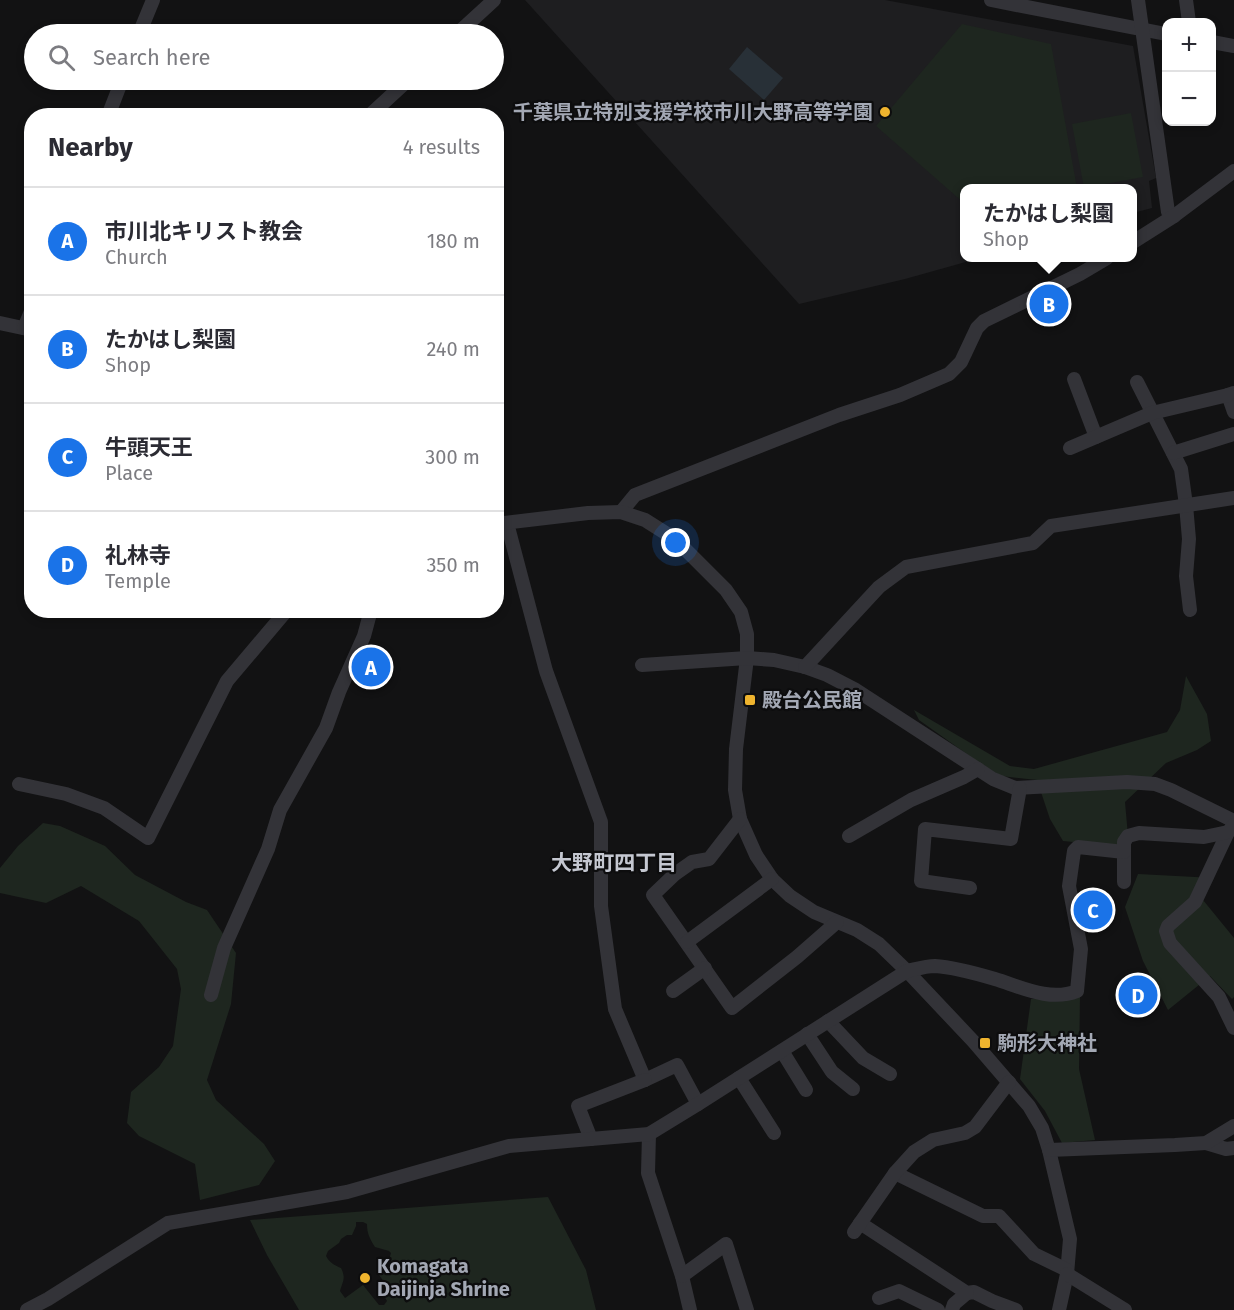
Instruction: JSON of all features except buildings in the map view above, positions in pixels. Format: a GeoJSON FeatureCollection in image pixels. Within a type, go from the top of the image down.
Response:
{"type":"FeatureCollection","features":[{"type":"Feature","properties":{"kind":"street"},"geometry":{"type":"LineString","coordinates":[[143,24],[153,0]]}},
{"type":"Feature","properties":{"kind":"street"},"geometry":{"type":"LineString","coordinates":[[468,24],[494,0]]}},
{"type":"Feature","properties":{"kind":"street"},"geometry":{"type":"LineString","coordinates":[[991,0],[1162,33]]}},
{"type":"Feature","properties":{"kind":"street"},"geometry":{"type":"LineString","coordinates":[[1138,0],[1168,212],[1174,216]]}},
{"type":"Feature","properties":{"kind":"street"},"geometry":{"type":"LineString","coordinates":[[1186,0],[1188,18]]}},
{"type":"Feature","properties":{"kind":"street"},"geometry":{"type":"LineString","coordinates":[[1216,43],[1234,46]]}},
{"type":"Feature","properties":{"kind":"street"},"geometry":{"type":"LineString","coordinates":[[111,108],[118,90]]}},
{"type":"Feature","properties":{"kind":"street"},"geometry":{"type":"LineString","coordinates":[[378,108],[397,90]]}},
{"type":"Feature","properties":{"kind":"street"},"geometry":{"type":"LineString","coordinates":[[1137,239],[1174,216],[1234,171]]}},
{"type":"Feature","properties":{"kind":"street"},"geometry":{"type":"LineString","coordinates":[[621,512],[635,495],[840,415],[900,395],[949,374],[961,362],[977,328],[984,321],[1100,262]]}},
{"type":"Feature","properties":{"kind":"street"},"geometry":{"type":"LineString","coordinates":[[0,323],[24,328]]}},
{"type":"Feature","properties":{"kind":"street"},"geometry":{"type":"LineString","coordinates":[[1074,379],[1096,437]]}},
{"type":"Feature","properties":{"kind":"street"},"geometry":{"type":"LineString","coordinates":[[1137,382],[1181,469],[1189,539],[1186,576],[1190,610]]}},
{"type":"Feature","properties":{"kind":"street"},"geometry":{"type":"LineString","coordinates":[[1070,448],[1152,413],[1231,394],[1234,412]]}},
{"type":"Feature","properties":{"kind":"street"},"geometry":{"type":"LineString","coordinates":[[1173,453],[1234,434]]}},
{"type":"Feature","properties":{"kind":"street"},"geometry":{"type":"LineString","coordinates":[[805,667],[879,587],[906,567],[1033,543],[1051,526],[1234,498]]}},
{"type":"Feature","properties":{"kind":"street"},"geometry":{"type":"LineString","coordinates":[[504,523],[588,513],[621,512],[645,520],[675,539],[726,590],[741,612],[747,634],[747,658],[736,749],[735,790],[740,819],[756,855],[772,879],[790,896],[814,912],[857,930],[879,944],[973,1041],[1029,1106],[1041,1128],[1049,1150],[1070,1239],[1067,1272],[1059,1310]]}},
{"type":"Feature","properties":{"kind":"street"},"geometry":{"type":"LineString","coordinates":[[504,530],[546,671],[601,822],[601,906],[615,1009],[645,1080]]}},
{"type":"Feature","properties":{"kind":"street"},"geometry":{"type":"LineString","coordinates":[[19,784],[66,794],[104,808],[148,838],[226,681],[280,618]]}},
{"type":"Feature","properties":{"kind":"street"},"geometry":{"type":"LineString","coordinates":[[211,995],[224,948],[268,849],[280,810],[327,728],[339,692],[364,636],[369,618]]}},
{"type":"Feature","properties":{"kind":"street"},"geometry":{"type":"LineString","coordinates":[[642,665],[747,658],[774,660],[805,667],[856,690],[993,779],[1015,788],[1127,782],[1155,784],[1171,790],[1232,826]]}},
{"type":"Feature","properties":{"kind":"street"},"geometry":{"type":"LineString","coordinates":[[849,836],[911,800],[978,769]]}},
{"type":"Feature","properties":{"kind":"street"},"geometry":{"type":"LineString","coordinates":[[970,888],[921,881],[926,830],[1011,839],[1020,788]]}},
{"type":"Feature","properties":{"kind":"street"},"geometry":{"type":"LineString","coordinates":[[740,819],[709,859],[692,862],[675,874],[653,895],[732,1008],[837,922]]}},
{"type":"Feature","properties":{"kind":"street"},"geometry":{"type":"LineString","coordinates":[[1124,882],[1124,852],[1128,836],[1139,833],[1204,837],[1232,826]]}},
{"type":"Feature","properties":{"kind":"street"},"geometry":{"type":"LineString","coordinates":[[1232,826],[1195,902],[1168,926],[1166,931],[1170,943],[1219,997],[1234,1028]]}},
{"type":"Feature","properties":{"kind":"street"},"geometry":{"type":"LineString","coordinates":[[27,1310],[168,1223],[347,1192],[509,1146],[649,1134],[907,971],[934,966],[975,974],[1026,990],[1060,996],[1077,991],[1081,949],[1069,886],[1074,851],[1078,847],[1124,852]]}},
{"type":"Feature","properties":{"kind":"street"},"geometry":{"type":"LineString","coordinates":[[687,942],[772,879]]}},
{"type":"Feature","properties":{"kind":"street"},"geometry":{"type":"LineString","coordinates":[[673,991],[705,968]]}},
{"type":"Feature","properties":{"kind":"street"},"geometry":{"type":"LineString","coordinates":[[828,1021],[863,1058],[890,1074]]}},
{"type":"Feature","properties":{"kind":"street"},"geometry":{"type":"LineString","coordinates":[[807,1034],[832,1072],[853,1089]]}},
{"type":"Feature","properties":{"kind":"street"},"geometry":{"type":"LineString","coordinates":[[782,1051],[806,1090]]}},
{"type":"Feature","properties":{"kind":"street"},"geometry":{"type":"LineString","coordinates":[[591,1139],[578,1106],[645,1080],[676,1065],[698,1104]]}},
{"type":"Feature","properties":{"kind":"street"},"geometry":{"type":"LineString","coordinates":[[739,1078],[774,1133]]}},
{"type":"Feature","properties":{"kind":"street"},"geometry":{"type":"LineString","coordinates":[[967,1293],[857,1228],[895,1173],[914,1152],[933,1140],[965,1133],[975,1127],[1009,1082]]}},
{"type":"Feature","properties":{"kind":"street"},"geometry":{"type":"LineString","coordinates":[[1206,1143],[1234,1126]]}},
{"type":"Feature","properties":{"kind":"street"},"geometry":{"type":"LineString","coordinates":[[649,1134],[648,1173],[682,1276],[690,1310]]}},
{"type":"Feature","properties":{"kind":"street"},"geometry":{"type":"LineString","coordinates":[[1049,1150],[1206,1143],[1226,1149],[1234,1148]]}},
{"type":"Feature","properties":{"kind":"street"},"geometry":{"type":"LineString","coordinates":[[895,1173],[983,1216],[999,1216],[1034,1254],[1067,1272],[1125,1310]]}},
{"type":"Feature","properties":{"kind":"street"},"geometry":{"type":"LineString","coordinates":[[682,1276],[726,1244],[747,1310]]}},
{"type":"Feature","properties":{"kind":"street"},"geometry":{"type":"LineString","coordinates":[[879,1298],[899,1291],[938,1310]]}},
{"type":"Feature","properties":{"kind":"street"},"geometry":{"type":"LineString","coordinates":[[952,1310],[954,1304],[967,1293],[974,1292],[1016,1310]]}},
{"type":"Feature","properties":{"kind":"shaded area","name":"千葉県立特別支援学校市川大野高等学園"},"geometry":{"type":"Polygon","coordinates":[[[525,0],[885,0],[1133,46],[1156,178],[1149,181],[1152,208],[1137,212],[1137,184],[960,184],[960,262],[966,262],[799,304],[525,0]]]}},
{"type":"Feature","properties":{"kind":"shaded area"},"geometry":{"type":"Polygon","coordinates":[[[962,24],[1051,44],[1076,184],[960,184],[960,200],[876,126],[962,24]]]}},
{"type":"Feature","properties":{"kind":"shaded area"},"geometry":{"type":"Polygon","coordinates":[[[747,47],[783,78],[764,100],[729,69],[747,47]]]}},
{"type":"Feature","properties":{"kind":"shaded area"},"geometry":{"type":"Polygon","coordinates":[[[1131,113],[1143,177],[1105,184],[1083,184],[1072,124],[1131,113]]]}},
{"type":"Feature","properties":{"kind":"shaded area"},"geometry":{"type":"Polygon","coordinates":[[[1186,676],[1207,714],[1211,741],[1197,750],[1166,763],[1125,802],[1128,836],[1115,846],[1063,841],[1050,819],[1037,780],[1001,776],[919,720],[914,710],[1010,766],[1034,769],[1167,732],[1180,710],[1186,676]]]}},
{"type":"Feature","properties":{"kind":"shaded area"},"geometry":{"type":"Polygon","coordinates":[[[43,823],[60,826],[105,846],[135,875],[186,902],[207,910],[236,953],[231,1004],[207,1080],[216,1100],[264,1144],[275,1161],[259,1185],[200,1200],[195,1164],[139,1136],[127,1123],[131,1092],[159,1067],[173,1046],[181,989],[177,969],[139,921],[81,886],[46,903],[0,893],[0,868],[18,846],[43,823]]]}},
{"type":"Feature","properties":{"kind":"shaded area"},"geometry":{"type":"Polygon","coordinates":[[[1138,874],[1214,878],[1203,900],[1234,938],[1234,997],[1232,999],[1210,976],[1168,1010],[1143,961],[1125,907],[1138,874]]]}},
{"type":"Feature","properties":{"kind":"shaded area"},"geometry":{"type":"Polygon","coordinates":[[[1080,996],[1079,1069],[1095,1140],[1062,1143],[1045,1111],[1020,1079],[1031,999],[1080,996]]]}},
{"type":"Feature","properties":{"kind":"shaded area"},"geometry":{"type":"Polygon","coordinates":[[[548,1197],[586,1270],[596,1310],[299,1310],[267,1255],[250,1220],[548,1197]],[[356,1222],[352,1235],[341,1239],[328,1251],[326,1256],[332,1264],[343,1271],[344,1277],[340,1291],[345,1298],[363,1285],[379,1305],[384,1305],[387,1301],[383,1294],[384,1284],[379,1275],[391,1253],[375,1247],[369,1236],[367,1224],[356,1222]]]}},
{"type":"Feature","properties":{"kind":"place","name":"千葉県立特別支援学校市川大野高等学園"},"geometry":{"type":"Point","coordinates":[885,112]}},
{"type":"Feature","properties":{"kind":"place","name":"たかはし梨園"},"geometry":{"type":"Point","coordinates":[1049,304]}},
{"type":"Feature","properties":{"kind":"place","name":"市川北キリスト教会"},"geometry":{"type":"Point","coordinates":[371,667]}},
{"type":"Feature","properties":{"kind":"place","name":"殿台公民館"},"geometry":{"type":"Point","coordinates":[750,700]}},
{"type":"Feature","properties":{"kind":"place","name":"牛頭天王"},"geometry":{"type":"Point","coordinates":[1093,910]}},
{"type":"Feature","properties":{"kind":"place","name":"礼林寺"},"geometry":{"type":"Point","coordinates":[1138,995]}},
{"type":"Feature","properties":{"kind":"place","name":"駒形大神社"},"geometry":{"type":"Point","coordinates":[985,1043]}},
{"type":"Feature","properties":{"kind":"place","name":"Komagata Daijinja Shrine"},"geometry":{"type":"Point","coordinates":[365,1278]}},
{"type":"Feature","properties":{"kind":"district","name":"大野町四丁目"},"geometry":{"type":"Point","coordinates":[614,863]}}]}
